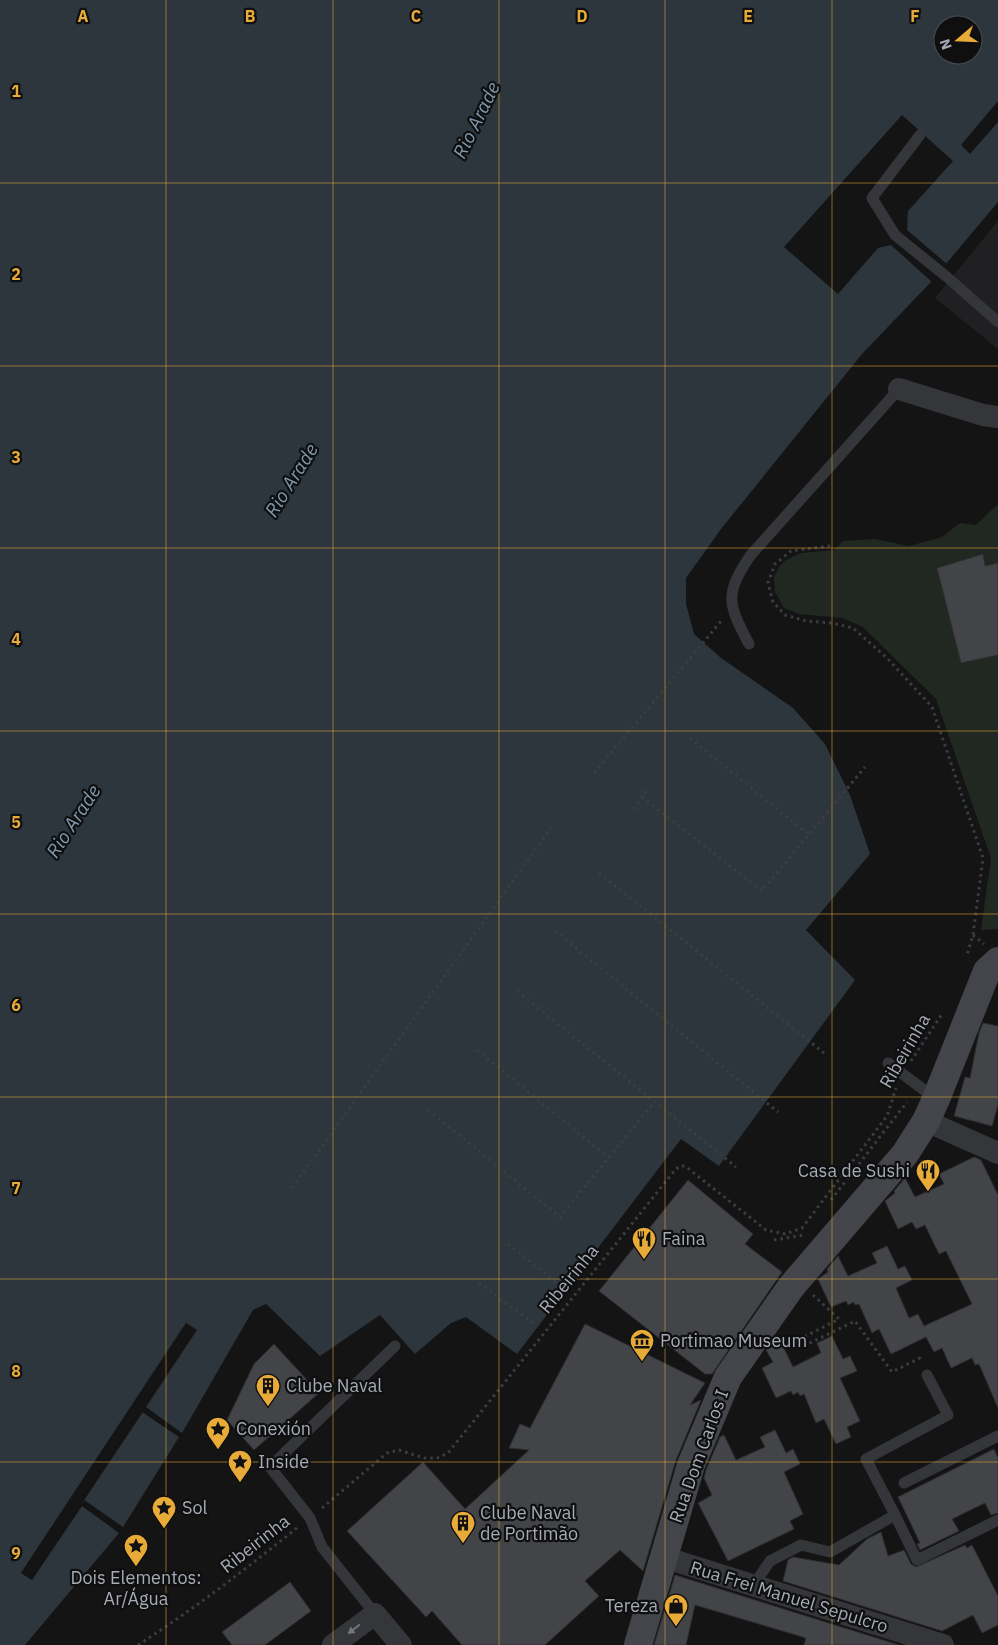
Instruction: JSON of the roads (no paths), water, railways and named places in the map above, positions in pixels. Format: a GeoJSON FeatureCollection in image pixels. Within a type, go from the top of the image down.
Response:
{"type":"FeatureCollection","features":[{"type":"Feature","properties":{"kind":"street"},"geometry":{"type":"LineString","coordinates":[[899,389],[998,417]]}},
{"type":"Feature","properties":{"kind":"street","name":"Rua Dom Carlos I"},"geometry":{"type":"LineString","coordinates":[[632,1645],[641,1633],[692,1465],[728,1377],[797,1279],[905,1154],[931,1110],[987,970],[998,961]]}},
{"type":"Feature","properties":{"kind":"street"},"geometry":{"type":"LineString","coordinates":[[931,1110],[998,1153]]}},
{"type":"Feature","properties":{"kind":"street","name":"Rua Frei Manuel Sepulcro"},"geometry":{"type":"LineString","coordinates":[[663,1557],[943,1645]]}},
{"type":"Feature","properties":{"kind":"street"},"geometry":{"type":"LineString","coordinates":[[333,1645],[375,1614],[402,1645]]}},
{"type":"Feature","properties":{"kind":"lane"},"geometry":{"type":"LineString","coordinates":[[920,136],[872,198],[895,235],[998,322]]}},
{"type":"Feature","properties":{"kind":"lane"},"geometry":{"type":"LineString","coordinates":[[749,644],[732,608],[731,596],[737,575],[750,556],[899,389]]}},
{"type":"Feature","properties":{"kind":"lane"},"geometry":{"type":"LineString","coordinates":[[888,1063],[914,1083],[931,1110]]}},
{"type":"Feature","properties":{"kind":"lane"},"geometry":{"type":"LineString","coordinates":[[375,1614],[322,1547],[310,1518],[270,1466],[395,1346]]}},
{"type":"Feature","properties":{"kind":"lane"},"geometry":{"type":"LineString","coordinates":[[927,1375],[948,1415],[866,1459],[917,1560],[998,1520]]}},
{"type":"Feature","properties":{"kind":"lane"},"geometry":{"type":"LineString","coordinates":[[904,1483],[998,1436]]}},
{"type":"Feature","properties":{"kind":"lane"},"geometry":{"type":"LineString","coordinates":[[754,1586],[770,1561],[801,1545],[830,1552],[895,1514]]}},
{"type":"Feature","properties":{"kind":"water","name":"Rio Arade"},"geometry":{"type":"Polygon","coordinates":[[[0,0],[998,0],[998,101],[961,145],[970,154],[998,122],[998,202],[929,284],[862,354],[721,529],[686,578],[686,604],[694,634],[721,658],[793,708],[825,744],[850,795],[870,854],[806,930],[855,980],[719,1166],[681,1139],[517,1354],[466,1317],[451,1323],[415,1354],[380,1315],[320,1356],[266,1304],[253,1310],[182,1433],[145,1407],[196,1330],[186,1323],[21,1573],[32,1580],[82,1506],[119,1533],[25,1645],[0,1645],[0,0]]]}},
{"type":"Feature","properties":{"kind":"water"},"geometry":{"type":"Polygon","coordinates":[[[142,1412],[179,1437],[123,1527],[84,1500],[142,1412]]]}},
{"type":"Feature","properties":{"kind":"place","name":"Casa de Sushi"},"geometry":{"type":"Point","coordinates":[928,1192]}},
{"type":"Feature","properties":{"kind":"place","name":"Faina"},"geometry":{"type":"Point","coordinates":[644,1260]}},
{"type":"Feature","properties":{"kind":"place","name":"Portimao Museum"},"geometry":{"type":"Point","coordinates":[642,1362]}},
{"type":"Feature","properties":{"kind":"place","name":"Clube Naval"},"geometry":{"type":"Point","coordinates":[268,1407]}},
{"type":"Feature","properties":{"kind":"place","name":"Conexión"},"geometry":{"type":"Point","coordinates":[218,1450]}},
{"type":"Feature","properties":{"kind":"place","name":"Inside"},"geometry":{"type":"Point","coordinates":[240,1483]}},
{"type":"Feature","properties":{"kind":"place","name":"Sol"},"geometry":{"type":"Point","coordinates":[164,1529]}},
{"type":"Feature","properties":{"kind":"place","name":"Clube Naval de Portimão"},"geometry":{"type":"Point","coordinates":[463,1544]}},
{"type":"Feature","properties":{"kind":"place","name":"Dois Elementos: Ar/Água"},"geometry":{"type":"Point","coordinates":[136,1567]}},
{"type":"Feature","properties":{"kind":"place","name":"Tereza"},"geometry":{"type":"Point","coordinates":[676,1627]}}]}
